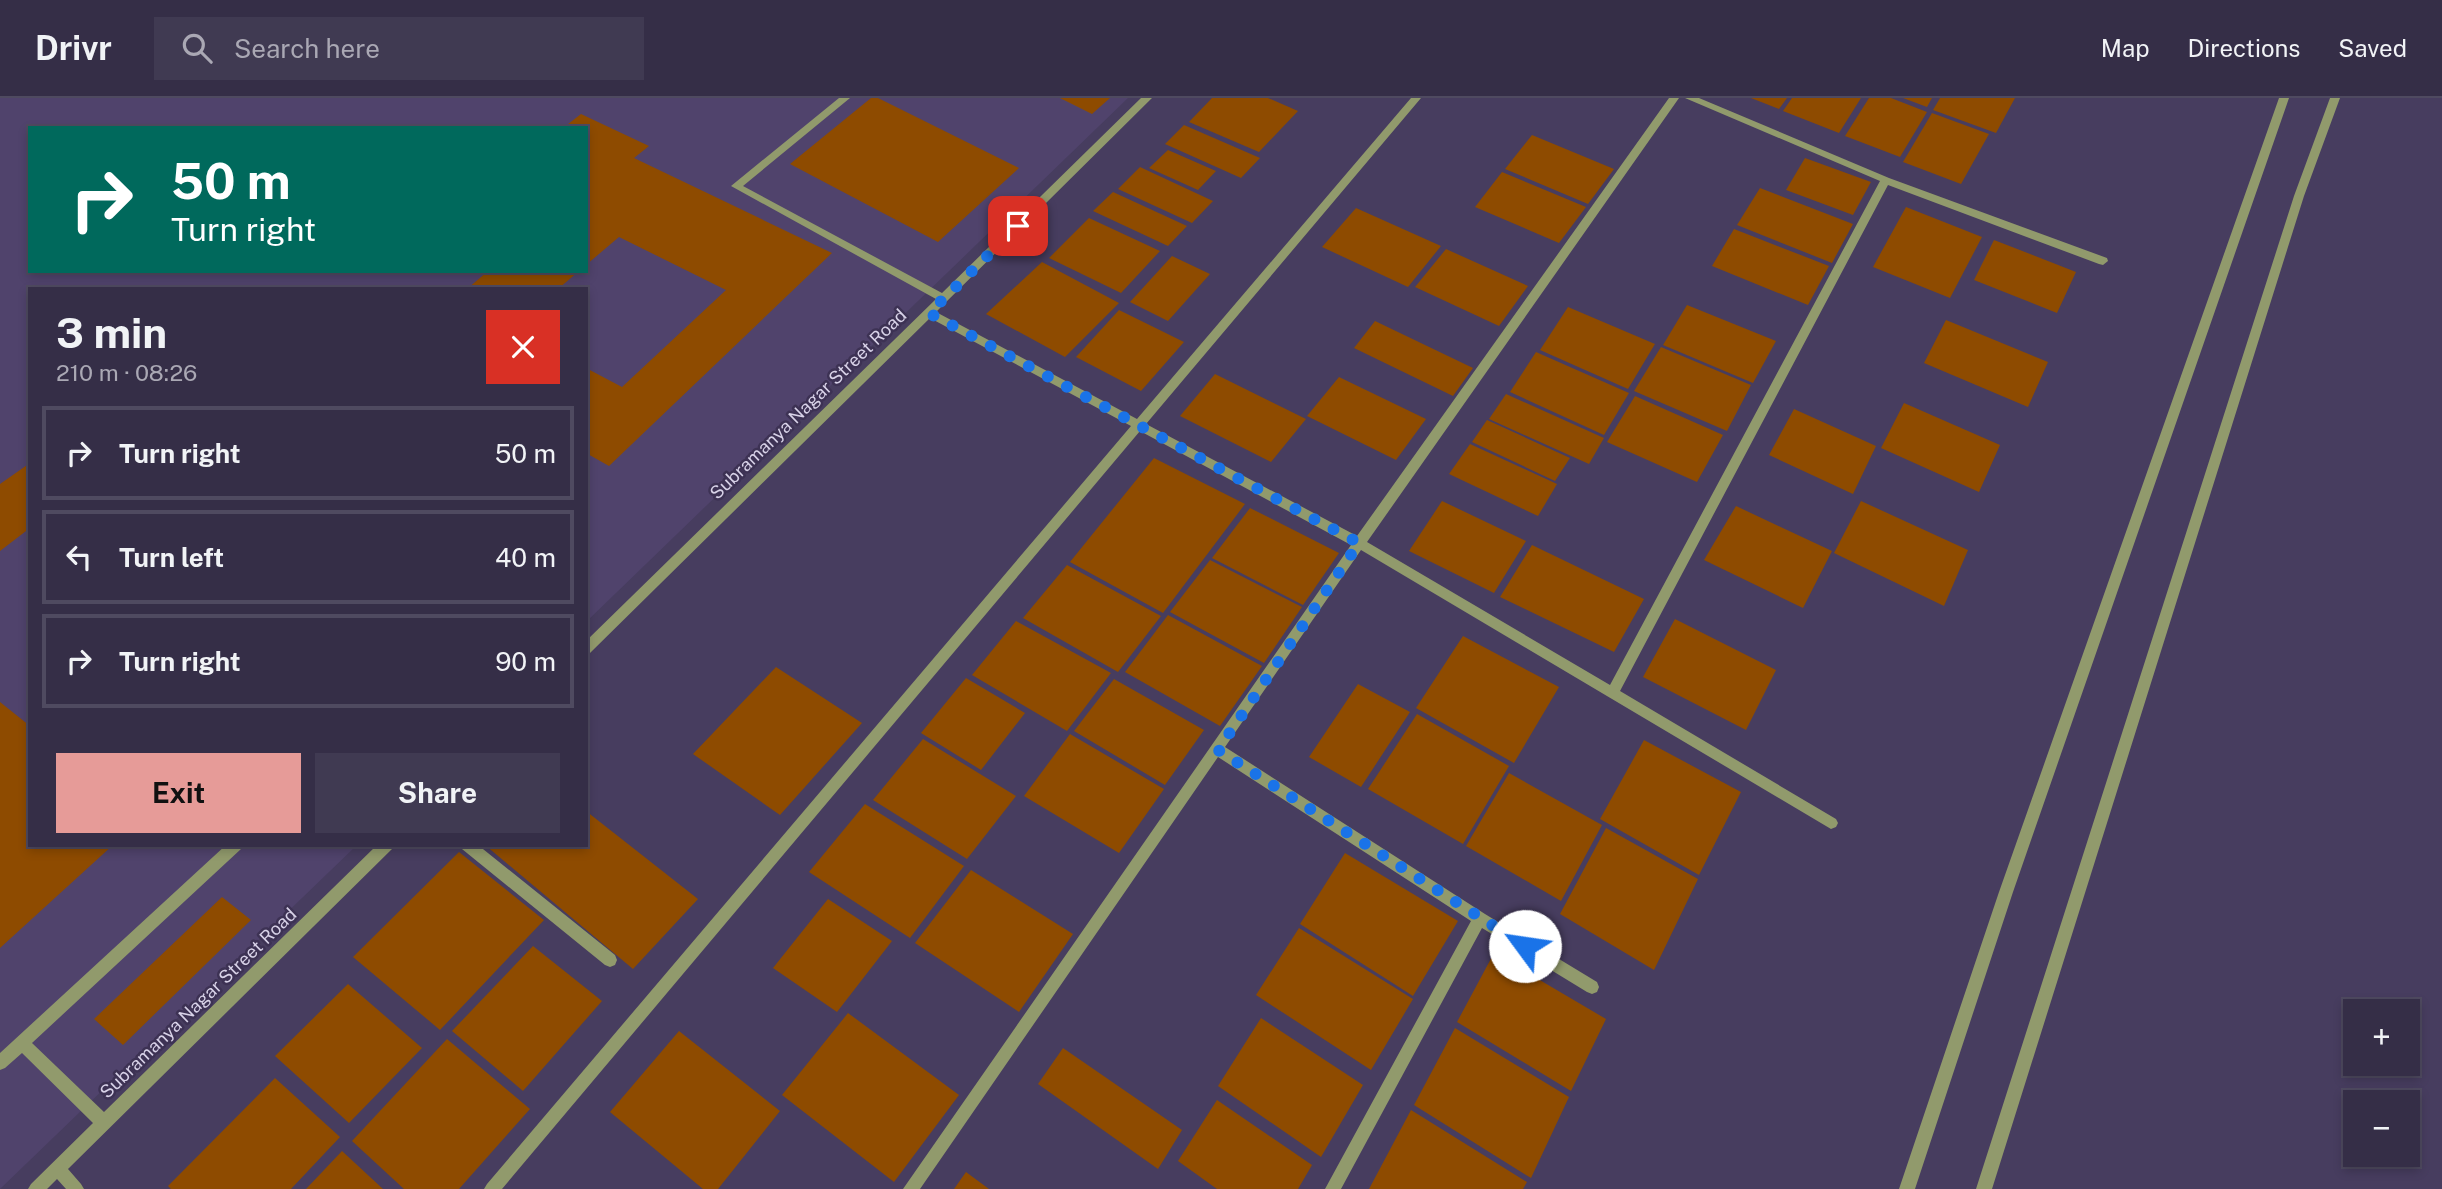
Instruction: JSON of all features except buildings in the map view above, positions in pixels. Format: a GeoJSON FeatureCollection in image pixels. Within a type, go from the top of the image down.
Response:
{"type":"FeatureCollection","features":[{"type":"Feature","properties":{"kind":"street"},"geometry":{"type":"LineString","coordinates":[[845,98],[736,186],[944,298]]}},
{"type":"Feature","properties":{"kind":"street","name":"Subramanya Nagar Street Road"},"geometry":{"type":"LineString","coordinates":[[588,647],[1147,98]]}},
{"type":"Feature","properties":{"kind":"street"},"geometry":{"type":"LineString","coordinates":[[492,1189],[1416,98]]}},
{"type":"Feature","properties":{"kind":"street"},"geometry":{"type":"LineString","coordinates":[[911,1189],[1359,543],[1674,98]]}},
{"type":"Feature","properties":{"kind":"street"},"geometry":{"type":"LineString","coordinates":[[1690,98],[1886,180],[2103,261]]}},
{"type":"Feature","properties":{"kind":"street"},"geometry":{"type":"LineString","coordinates":[[1907,1189],[2006,892],[2284,98]]}},
{"type":"Feature","properties":{"kind":"street"},"geometry":{"type":"LineString","coordinates":[[1984,1189],[2299,197],[2334,98]]}},
{"type":"Feature","properties":{"kind":"street"},"geometry":{"type":"LineString","coordinates":[[1612,693],[1886,180]]}},
{"type":"Feature","properties":{"kind":"street"},"geometry":{"type":"LineString","coordinates":[[929,313],[1359,543],[1831,823]]}},
{"type":"Feature","properties":{"kind":"street"},"geometry":{"type":"LineString","coordinates":[[1218,750],[1480,919],[1592,987]]}},
{"type":"Feature","properties":{"kind":"street"},"geometry":{"type":"LineString","coordinates":[[0,1063],[234,847]]}},
{"type":"Feature","properties":{"kind":"street","name":"Subramanya Nagar Street Road"},"geometry":{"type":"LineString","coordinates":[[36,1189],[385,847]]}},
{"type":"Feature","properties":{"kind":"street"},"geometry":{"type":"LineString","coordinates":[[469,847],[610,960]]}},
{"type":"Feature","properties":{"kind":"street"},"geometry":{"type":"LineString","coordinates":[[1333,1189],[1480,919]]}},
{"type":"Feature","properties":{"kind":"street"},"geometry":{"type":"LineString","coordinates":[[22,1043],[104,1123]]}},
{"type":"Feature","properties":{"kind":"street"},"geometry":{"type":"LineString","coordinates":[[57,1168],[76,1189]]}},
{"type":"Feature","properties":{"kind":"shaded area"},"geometry":{"type":"Polygon","coordinates":[[[0,98],[1128,98],[588,620],[588,287],[28,287],[28,847],[355,847],[0,1189],[0,98]]]}},
{"type":"Feature","properties":{"kind":"route"},"geometry":{"type":"LineString","coordinates":[[1018,226],[929,313],[1359,543],[1218,750],[1525,946]]}}]}
